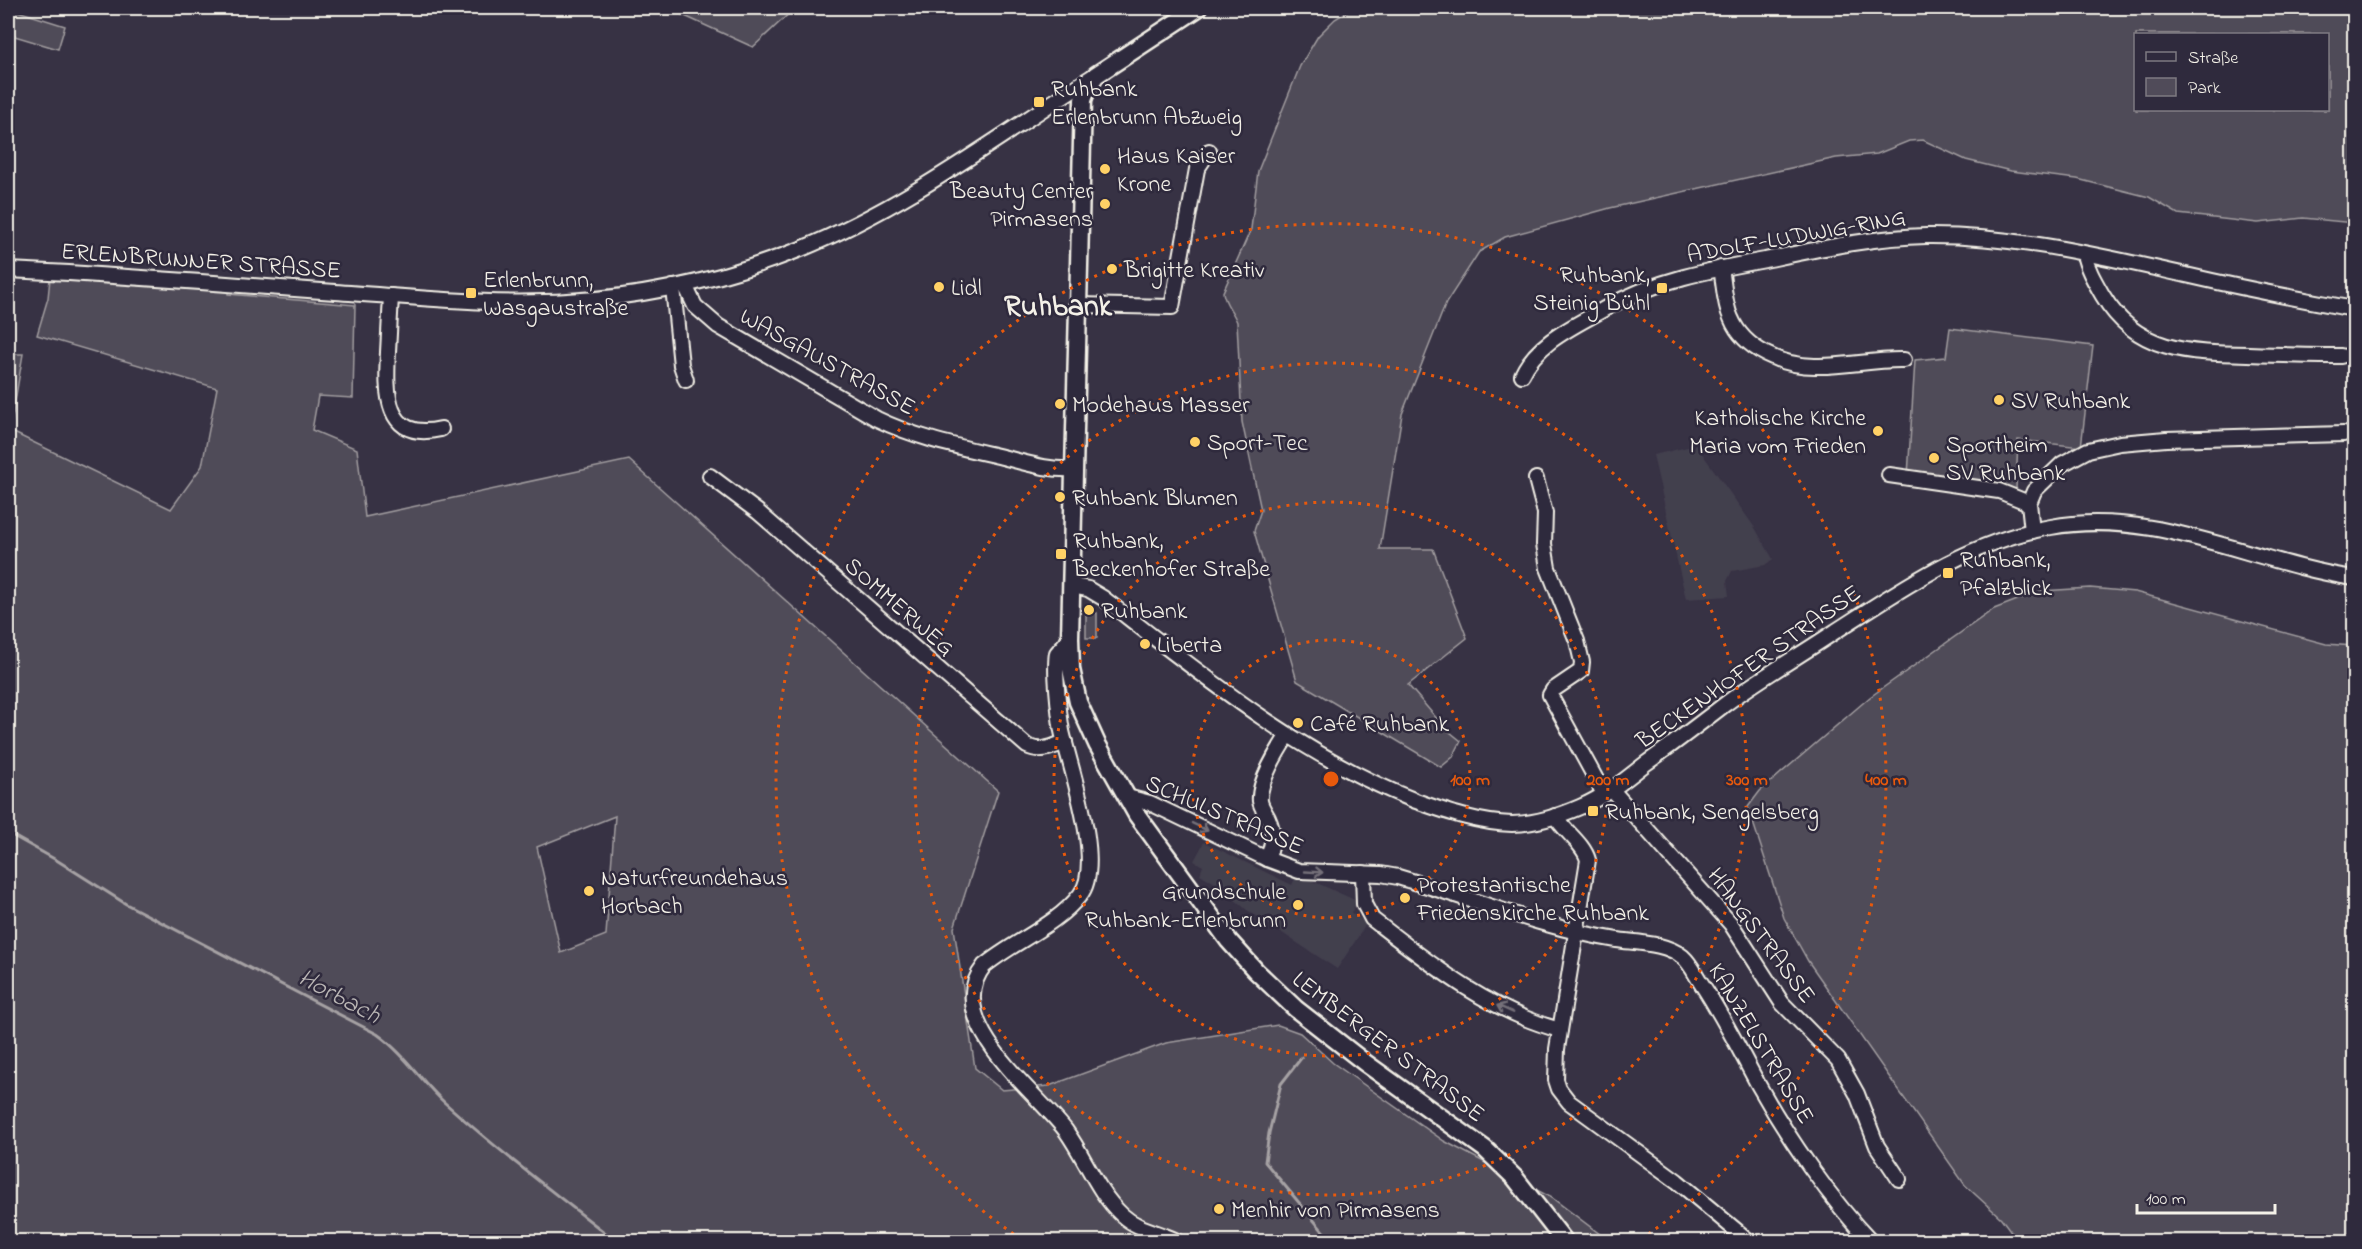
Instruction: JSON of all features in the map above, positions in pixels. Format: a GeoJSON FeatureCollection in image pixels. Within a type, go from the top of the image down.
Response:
{"type":"FeatureCollection","features":[{"type":"Feature","properties":{"kind":"main road","name":"LEMBERGER STRASSE"},"geometry":{"type":"LineString","coordinates":[[1198,8],[1096,75],[1086,89],[1083,100],[1070,639],[1074,685],[1085,720],[1137,815],[1201,905],[1256,971],[1296,1009],[1339,1044],[1485,1149],[1515,1178],[1565,1242]]}},
{"type":"Feature","properties":{"kind":"street","name":"ERLENBRUNNER STRASSE"},"geometry":{"type":"LineString","coordinates":[[8,270],[497,302],[596,299],[679,286],[773,259],[854,225],[923,186],[1096,75]]}},
{"type":"Feature","properties":{"kind":"street"},"geometry":{"type":"LineString","coordinates":[[1059,98],[1083,100]]}},
{"type":"Feature","properties":{"kind":"street"},"geometry":{"type":"LineString","coordinates":[[1078,305],[1172,307],[1197,169],[1209,151]]}},
{"type":"Feature","properties":{"kind":"street","name":"ADOLF-LUDWIG-RING"},"geometry":{"type":"LineString","coordinates":[[1522,375],[1528,363],[1544,346],[1613,304],[1654,286],[1721,268],[1845,244],[1925,236],[1996,239],[2084,254],[2232,286],[2355,309]]}},
{"type":"Feature","properties":{"kind":"street"},"geometry":{"type":"LineString","coordinates":[[2084,254],[2092,276],[2115,314],[2137,333],[2163,345],[2211,354],[2341,356]]}},
{"type":"Feature","properties":{"kind":"street"},"geometry":{"type":"LineString","coordinates":[[1721,268],[1730,318],[1742,336],[1763,352],[1788,362],[1816,367],[1879,359],[1904,360]]}},
{"type":"Feature","properties":{"kind":"street"},"geometry":{"type":"LineString","coordinates":[[679,286],[681,365],[686,380]]}},
{"type":"Feature","properties":{"kind":"street","name":"WASGAUSTRASSE"},"geometry":{"type":"LineString","coordinates":[[679,286],[695,306],[718,326],[850,404],[896,428],[961,447],[1053,469],[1075,469]]}},
{"type":"Feature","properties":{"kind":"street"},"geometry":{"type":"LineString","coordinates":[[391,296],[387,372],[389,405],[397,419],[411,430],[420,432],[441,429]]}},
{"type":"Feature","properties":{"kind":"street"},"geometry":{"type":"LineString","coordinates":[[2344,434],[2138,441],[2088,450],[2062,464],[2041,483],[2029,503],[2032,531],[2082,523],[2138,525],[2165,529],[2304,569],[2355,578]]}},
{"type":"Feature","properties":{"kind":"street"},"geometry":{"type":"LineString","coordinates":[[1889,475],[1999,491],[2029,503]]}},
{"type":"Feature","properties":{"kind":"street","name":"SOMMERWEG"},"geometry":{"type":"LineString","coordinates":[[710,476],[773,525],[1027,746],[1034,750],[1041,750],[1065,742]]}},
{"type":"Feature","properties":{"kind":"street","name":"HANGSTRASSE"},"geometry":{"type":"LineString","coordinates":[[1536,479],[1545,513],[1544,544],[1548,568],[1577,641],[1582,662],[1579,674],[1553,690],[1550,695],[1608,791],[1731,924],[1782,1003],[1838,1060],[1857,1094],[1877,1146],[1899,1179]]}},
{"type":"Feature","properties":{"kind":"street","name":"BECKENHOFER STRASSE"},"geometry":{"type":"LineString","coordinates":[[1072,586],[1088,590],[1103,598],[1311,751],[1374,783],[1452,813],[1475,819],[1513,824],[1555,816],[1585,805],[1608,791],[1735,698],[1914,581],[1968,554],[2032,531]]}},
{"type":"Feature","properties":{"kind":"street"},"geometry":{"type":"LineString","coordinates":[[1070,639],[1060,647],[1056,660],[1060,714],[1088,841],[1090,863],[1088,882],[1078,897],[1059,914],[984,966],[974,983],[974,1011],[985,1038],[1065,1131],[1109,1201],[1137,1226],[1179,1242]]}},
{"type":"Feature","properties":{"kind":"street"},"geometry":{"type":"LineString","coordinates":[[1267,860],[1273,837],[1261,805],[1260,794],[1268,771],[1288,735]]}},
{"type":"Feature","properties":{"kind":"street","name":"SCHULSTRASSE"},"geometry":{"type":"LineString","coordinates":[[1127,797],[1150,802],[1267,860],[1307,873],[1363,873],[1398,877],[1575,931]]}},
{"type":"Feature","properties":{"kind":"street"},"geometry":{"type":"LineString","coordinates":[[1555,816],[1587,857],[1560,1030],[1556,1080],[1559,1089],[1569,1102],[1677,1182],[1750,1242]]}},
{"type":"Feature","properties":{"kind":"street"},"geometry":{"type":"LineString","coordinates":[[1363,873],[1364,904],[1371,919],[1476,994],[1506,1010],[1560,1030]]}},
{"type":"Feature","properties":{"kind":"street","name":"KANZELSTRASSE"},"geometry":{"type":"LineString","coordinates":[[1575,931],[1668,948],[1683,958],[1715,1004],[1785,1129],[1871,1242]]}},
{"type":"Feature","properties":{"kind":"shaded area"},"geometry":{"type":"Polygon","coordinates":[[[1696,445],[1755,528],[1773,559],[1765,565],[1732,571],[1727,581],[1729,596],[1686,599],[1653,455],[1696,445]]]}},
{"type":"Feature","properties":{"kind":"shaded area","name":"Grundschule Ruhbank-Erlenbrunn"},"geometry":{"type":"Polygon","coordinates":[[[1204,842],[1292,885],[1297,874],[1357,901],[1351,913],[1367,923],[1337,969],[1247,910],[1215,883],[1200,874],[1203,866],[1194,861],[1204,842]]]}},
{"type":"Feature","properties":{"kind":"green space"},"geometry":{"type":"Polygon","coordinates":[[[8,8],[65,26],[58,49],[8,34],[8,8]]]}},
{"type":"Feature","properties":{"kind":"green space"},"geometry":{"type":"Polygon","coordinates":[[[667,8],[795,8],[753,47],[667,8]]]}},
{"type":"Feature","properties":{"kind":"green space"},"geometry":{"type":"Polygon","coordinates":[[[1353,8],[2354,8],[2354,223],[2303,218],[2258,223],[2178,214],[2149,197],[2077,179],[2011,171],[1966,160],[1923,140],[1909,141],[1877,154],[1836,158],[1610,208],[1505,237],[1479,252],[1446,303],[1402,414],[1380,549],[1433,549],[1467,638],[1408,685],[1445,728],[1461,741],[1453,757],[1441,767],[1297,681],[1254,531],[1261,510],[1242,422],[1237,322],[1223,292],[1251,229],[1258,171],[1300,66],[1318,36],[1335,19],[1353,8]]]}},
{"type":"Feature","properties":{"kind":"green space"},"geometry":{"type":"Polygon","coordinates":[[[50,279],[228,289],[228,294],[355,305],[353,398],[318,396],[312,430],[357,449],[365,517],[629,460],[998,791],[954,928],[975,1068],[1002,1090],[1049,1086],[1166,1043],[1278,1025],[1300,1033],[1333,1063],[1444,1141],[1552,1198],[1609,1241],[8,1241],[8,354],[23,354],[10,431],[171,509],[202,466],[217,388],[37,335],[48,298],[50,279]],[[615,816],[537,847],[561,953],[606,935],[615,816]]]}},
{"type":"Feature","properties":{"kind":"green space","name":"SV Ruhbank"},"geometry":{"type":"Polygon","coordinates":[[[1950,328],[2093,346],[2081,447],[2018,440],[2016,489],[1908,476],[1915,360],[1946,357],[1950,328]]]}},
{"type":"Feature","properties":{"kind":"green space"},"geometry":{"type":"Polygon","coordinates":[[[2090,588],[2135,592],[2326,644],[2354,646],[2354,1241],[2018,1241],[2001,1218],[1965,1185],[1808,961],[1784,918],[1748,807],[1760,791],[1870,697],[1994,609],[2041,591],[2090,588]]]}},
{"type":"Feature","properties":{"kind":"green space"},"geometry":{"type":"Polygon","coordinates":[[[1086,612],[1097,613],[1097,638],[1086,638],[1086,612]]]}},
{"type":"Feature","properties":{"kind":"waterway","name":"Horbach"},"geometry":{"type":"LineString","coordinates":[[8,833],[126,904],[377,1034],[396,1050],[445,1103],[617,1242]]}},
{"type":"Feature","properties":{"kind":"waterway"},"geometry":{"type":"LineString","coordinates":[[1302,1057],[1281,1084],[1269,1133],[1265,1162],[1332,1242]]}},
{"type":"Feature","properties":{"kind":"place","name":"Ruhbank Erlenbrunn Abzweig"},"geometry":{"type":"Point","coordinates":[1039,102]}},
{"type":"Feature","properties":{"kind":"place","name":"Haus Kaiser Krone"},"geometry":{"type":"Point","coordinates":[1105,169]}},
{"type":"Feature","properties":{"kind":"place","name":"Beauty Center Pirmasens"},"geometry":{"type":"Point","coordinates":[1105,204]}},
{"type":"Feature","properties":{"kind":"place","name":"Brigitte Kreativ"},"geometry":{"type":"Point","coordinates":[1112,269]}},
{"type":"Feature","properties":{"kind":"place","name":"Lidl"},"geometry":{"type":"Point","coordinates":[939,287]}},
{"type":"Feature","properties":{"kind":"place","name":"Ruhbank, Steinig Bühl"},"geometry":{"type":"Point","coordinates":[1662,288]}},
{"type":"Feature","properties":{"kind":"place","name":"Erlenbrunn, Wasgaustraße"},"geometry":{"type":"Point","coordinates":[471,293]}},
{"type":"Feature","properties":{"kind":"place","name":"SV Ruhbank"},"geometry":{"type":"Point","coordinates":[1999,400]}},
{"type":"Feature","properties":{"kind":"place","name":"Modehaus Masser"},"geometry":{"type":"Point","coordinates":[1060,404]}},
{"type":"Feature","properties":{"kind":"place","name":"Katholische Kirche Maria vom Frieden"},"geometry":{"type":"Point","coordinates":[1878,431]}},
{"type":"Feature","properties":{"kind":"place","name":"Sport-Tec"},"geometry":{"type":"Point","coordinates":[1195,442]}},
{"type":"Feature","properties":{"kind":"place","name":"Sportheim SV Ruhbank"},"geometry":{"type":"Point","coordinates":[1934,458]}},
{"type":"Feature","properties":{"kind":"place","name":"Ruhbank Blumen"},"geometry":{"type":"Point","coordinates":[1060,497]}},
{"type":"Feature","properties":{"kind":"place","name":"Ruhbank, Beckenhofer Straße"},"geometry":{"type":"Point","coordinates":[1061,554]}},
{"type":"Feature","properties":{"kind":"place","name":"Ruhbank, Pfalzblick"},"geometry":{"type":"Point","coordinates":[1948,573]}},
{"type":"Feature","properties":{"kind":"place","name":"Ruhbank"},"geometry":{"type":"Point","coordinates":[1089,610]}},
{"type":"Feature","properties":{"kind":"place","name":"Liberta"},"geometry":{"type":"Point","coordinates":[1145,644]}},
{"type":"Feature","properties":{"kind":"place","name":"Café Ruhbank"},"geometry":{"type":"Point","coordinates":[1298,723]}},
{"type":"Feature","properties":{"kind":"place","name":"Ruhbank, Sengelsberg"},"geometry":{"type":"Point","coordinates":[1593,811]}},
{"type":"Feature","properties":{"kind":"place","name":"Naturfreundehaus Horbach"},"geometry":{"type":"Point","coordinates":[589,891]}},
{"type":"Feature","properties":{"kind":"place","name":"Protestantische Friedenskirche Ruhbank"},"geometry":{"type":"Point","coordinates":[1405,898]}},
{"type":"Feature","properties":{"kind":"place","name":"Grundschule Ruhbank-Erlenbrunn"},"geometry":{"type":"Point","coordinates":[1298,905]}},
{"type":"Feature","properties":{"kind":"place","name":"Menhir von Pirmasens"},"geometry":{"type":"Point","coordinates":[1219,1209]}},
{"type":"Feature","properties":{"kind":"district","name":"Ruhbank"},"geometry":{"type":"Point","coordinates":[1058,305]}}]}
